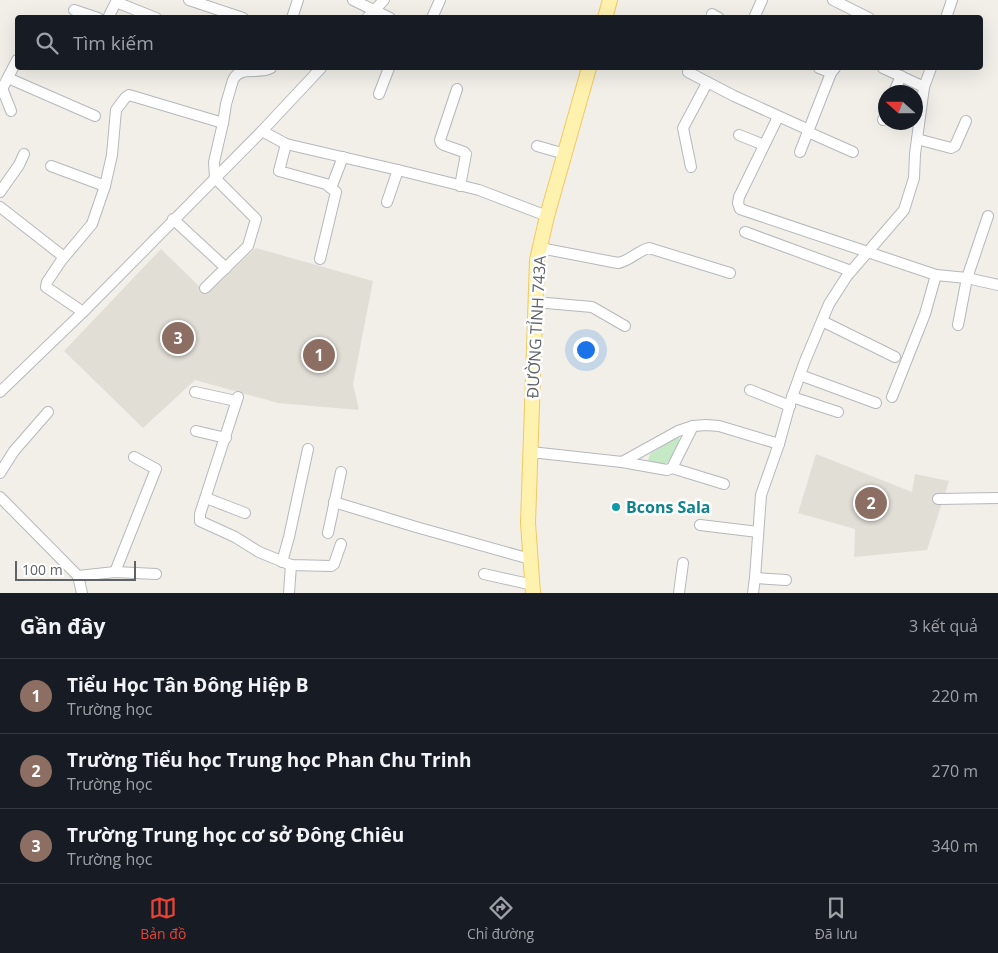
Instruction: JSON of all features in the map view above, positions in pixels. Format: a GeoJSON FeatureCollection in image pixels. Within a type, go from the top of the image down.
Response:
{"type":"FeatureCollection","features":[{"type":"Feature","properties":{"kind":"main road"},"geometry":{"type":"LineString","coordinates":[[606,15],[610,0]]}},
{"type":"Feature","properties":{"kind":"main road","name":"ĐƯỜNG TỈNH 743A"},"geometry":{"type":"LineString","coordinates":[[533,589],[528,523],[537,260],[547,216],[588,70]]}},
{"type":"Feature","properties":{"kind":"street"},"geometry":{"type":"LineString","coordinates":[[189,0],[234,15]]}},
{"type":"Feature","properties":{"kind":"street"},"geometry":{"type":"LineString","coordinates":[[353,0],[371,14],[384,0]]}},
{"type":"Feature","properties":{"kind":"street"},"geometry":{"type":"LineString","coordinates":[[433,15],[440,0]]}},
{"type":"Feature","properties":{"kind":"street"},"geometry":{"type":"LineString","coordinates":[[755,15],[762,0]]}},
{"type":"Feature","properties":{"kind":"street"},"geometry":{"type":"LineString","coordinates":[[833,0],[864,15]]}},
{"type":"Feature","properties":{"kind":"street"},"geometry":{"type":"LineString","coordinates":[[947,15],[952,0]]}},
{"type":"Feature","properties":{"kind":"street"},"geometry":{"type":"LineString","coordinates":[[110,15],[117,1],[149,15]]}},
{"type":"Feature","properties":{"kind":"street"},"geometry":{"type":"LineString","coordinates":[[293,15],[296,1]]}},
{"type":"Feature","properties":{"kind":"street"},"geometry":{"type":"LineString","coordinates":[[74,10],[89,15]]}},
{"type":"Feature","properties":{"kind":"street"},"geometry":{"type":"LineString","coordinates":[[11,111],[1,91],[15,64]]}},
{"type":"Feature","properties":{"kind":"street"},"geometry":{"type":"LineString","coordinates":[[206,288],[248,246],[256,219],[215,178],[214,162],[226,104],[235,76],[244,71],[266,70]]}},
{"type":"Feature","properties":{"kind":"street"},"geometry":{"type":"LineString","coordinates":[[0,392],[83,312],[262,131],[319,70]]}},
{"type":"Feature","properties":{"kind":"street"},"geometry":{"type":"LineString","coordinates":[[379,94],[388,70]]}},
{"type":"Feature","properties":{"kind":"street"},"geometry":{"type":"LineString","coordinates":[[800,152],[833,70]]}},
{"type":"Feature","properties":{"kind":"street"},"geometry":{"type":"LineString","coordinates":[[888,70],[924,87]]}},
{"type":"Feature","properties":{"kind":"street"},"geometry":{"type":"LineString","coordinates":[[752,593],[755,578],[761,495],[800,375],[829,304],[851,271],[904,210],[914,178],[924,87],[930,70]]}},
{"type":"Feature","properties":{"kind":"street"},"geometry":{"type":"LineString","coordinates":[[688,72],[707,83],[853,152]]}},
{"type":"Feature","properties":{"kind":"street"},"geometry":{"type":"LineString","coordinates":[[897,85],[901,76]]}},
{"type":"Feature","properties":{"kind":"street"},"geometry":{"type":"LineString","coordinates":[[8,78],[95,116]]}},
{"type":"Feature","properties":{"kind":"street"},"geometry":{"type":"LineString","coordinates":[[691,167],[683,128],[707,83]]}},
{"type":"Feature","properties":{"kind":"street"},"geometry":{"type":"LineString","coordinates":[[457,89],[440,140],[444,145],[466,154],[460,186]]}},
{"type":"Feature","properties":{"kind":"street"},"geometry":{"type":"LineString","coordinates":[[83,312],[46,287],[47,282],[64,257],[92,224],[105,186],[112,155],[116,114],[125,98],[130,96],[223,122]]}},
{"type":"Feature","properties":{"kind":"street"},"geometry":{"type":"LineString","coordinates":[[778,117],[739,197],[740,209],[936,275],[967,278],[998,286]]}},
{"type":"Feature","properties":{"kind":"street"},"geometry":{"type":"LineString","coordinates":[[917,139],[952,148],[955,146],[966,121]]}},
{"type":"Feature","properties":{"kind":"street"},"geometry":{"type":"LineString","coordinates":[[262,131],[286,144],[479,190],[547,216]]}},
{"type":"Feature","properties":{"kind":"street"},"geometry":{"type":"LineString","coordinates":[[739,135],[764,145]]}},
{"type":"Feature","properties":{"kind":"street"},"geometry":{"type":"LineString","coordinates":[[286,144],[279,171],[326,184],[336,192],[320,258]]}},
{"type":"Feature","properties":{"kind":"street"},"geometry":{"type":"LineString","coordinates":[[537,146],[565,154]]}},
{"type":"Feature","properties":{"kind":"street"},"geometry":{"type":"LineString","coordinates":[[0,192],[24,154]]}},
{"type":"Feature","properties":{"kind":"street"},"geometry":{"type":"LineString","coordinates":[[331,188],[343,157]]}},
{"type":"Feature","properties":{"kind":"street"},"geometry":{"type":"LineString","coordinates":[[52,166],[105,186]]}},
{"type":"Feature","properties":{"kind":"street"},"geometry":{"type":"LineString","coordinates":[[387,202],[398,170]]}},
{"type":"Feature","properties":{"kind":"street"},"geometry":{"type":"LineString","coordinates":[[0,207],[64,257]]}},
{"type":"Feature","properties":{"kind":"street"},"geometry":{"type":"LineString","coordinates":[[958,325],[967,278],[988,216]]}},
{"type":"Feature","properties":{"kind":"street"},"geometry":{"type":"LineString","coordinates":[[173,219],[226,268]]}},
{"type":"Feature","properties":{"kind":"street"},"geometry":{"type":"LineString","coordinates":[[745,232],[851,271]]}},
{"type":"Feature","properties":{"kind":"street"},"geometry":{"type":"LineString","coordinates":[[540,248],[618,263],[626,262],[639,250],[649,248],[730,273]]}},
{"type":"Feature","properties":{"kind":"street"},"geometry":{"type":"LineString","coordinates":[[892,397],[925,314],[936,275]]}},
{"type":"Feature","properties":{"kind":"street"},"geometry":{"type":"LineString","coordinates":[[535,302],[592,307],[625,326]]}},
{"type":"Feature","properties":{"kind":"street"},"geometry":{"type":"LineString","coordinates":[[822,321],[895,357]]}},
{"type":"Feature","properties":{"kind":"street"},"geometry":{"type":"LineString","coordinates":[[800,375],[876,403]]}},
{"type":"Feature","properties":{"kind":"street"},"geometry":{"type":"LineString","coordinates":[[750,390],[791,402],[838,412]]}},
{"type":"Feature","properties":{"kind":"street"},"geometry":{"type":"LineString","coordinates":[[195,392],[237,399],[200,514],[200,521],[235,537],[259,552],[286,563],[331,566],[334,564],[342,544]]}},
{"type":"Feature","properties":{"kind":"street"},"geometry":{"type":"LineString","coordinates":[[0,473],[14,451],[48,412]]}},
{"type":"Feature","properties":{"kind":"street"},"geometry":{"type":"LineString","coordinates":[[622,462],[678,431],[693,426],[719,426],[779,444]]}},
{"type":"Feature","properties":{"kind":"street"},"geometry":{"type":"LineString","coordinates":[[672,468],[693,426]]}},
{"type":"Feature","properties":{"kind":"street"},"geometry":{"type":"LineString","coordinates":[[196,432],[226,438]]}},
{"type":"Feature","properties":{"kind":"street"},"geometry":{"type":"LineString","coordinates":[[289,593],[286,563],[289,537],[308,450]]}},
{"type":"Feature","properties":{"kind":"street"},"geometry":{"type":"LineString","coordinates":[[531,452],[622,462],[667,470],[672,468],[724,484]]}},
{"type":"Feature","properties":{"kind":"street"},"geometry":{"type":"LineString","coordinates":[[116,572],[156,469],[134,457]]}},
{"type":"Feature","properties":{"kind":"street"},"geometry":{"type":"LineString","coordinates":[[328,533],[341,472]]}},
{"type":"Feature","properties":{"kind":"street"},"geometry":{"type":"LineString","coordinates":[[0,497],[78,576],[82,593]]}},
{"type":"Feature","properties":{"kind":"street"},"geometry":{"type":"LineString","coordinates":[[206,498],[245,513]]}},
{"type":"Feature","properties":{"kind":"street"},"geometry":{"type":"LineString","coordinates":[[938,499],[998,498]]}},
{"type":"Feature","properties":{"kind":"street"},"geometry":{"type":"LineString","coordinates":[[334,502],[530,559]]}},
{"type":"Feature","properties":{"kind":"street"},"geometry":{"type":"LineString","coordinates":[[700,525],[758,532]]}},
{"type":"Feature","properties":{"kind":"street"},"geometry":{"type":"LineString","coordinates":[[679,593],[683,564]]}},
{"type":"Feature","properties":{"kind":"street"},"geometry":{"type":"LineString","coordinates":[[78,576],[116,572],[156,574]]}},
{"type":"Feature","properties":{"kind":"street"},"geometry":{"type":"LineString","coordinates":[[484,574],[533,589]]}},
{"type":"Feature","properties":{"kind":"street"},"geometry":{"type":"LineString","coordinates":[[755,578],[786,580]]}},
{"type":"Feature","properties":{"kind":"shaded area"},"geometry":{"type":"Polygon","coordinates":[[[256,248],[373,281],[353,384],[359,410],[278,403],[195,380],[143,428],[64,351],[161,249],[207,294],[256,248]]]}},
{"type":"Feature","properties":{"kind":"shaded area"},"geometry":{"type":"Polygon","coordinates":[[[816,454],[912,492],[915,474],[949,481],[927,550],[854,557],[855,529],[798,513],[816,454]]]}},
{"type":"Feature","properties":{"kind":"green space"},"geometry":{"type":"Polygon","coordinates":[[[679,438],[679,444],[669,461],[662,464],[648,460],[650,454],[679,438]]]}},
{"type":"Feature","properties":{"kind":"place","name":"Trường Trung học cơ sở Đông Chiêu"},"geometry":{"type":"Point","coordinates":[178,338]}},
{"type":"Feature","properties":{"kind":"place","name":"Tiểu Học Tân Đông Hiệp B"},"geometry":{"type":"Point","coordinates":[319,355]}},
{"type":"Feature","properties":{"kind":"place","name":"Trường Tiểu học Trung học Phan Chu Trinh"},"geometry":{"type":"Point","coordinates":[871,503]}},
{"type":"Feature","properties":{"kind":"place","name":"Bcons Sala"},"geometry":{"type":"Point","coordinates":[616,507]}}]}
